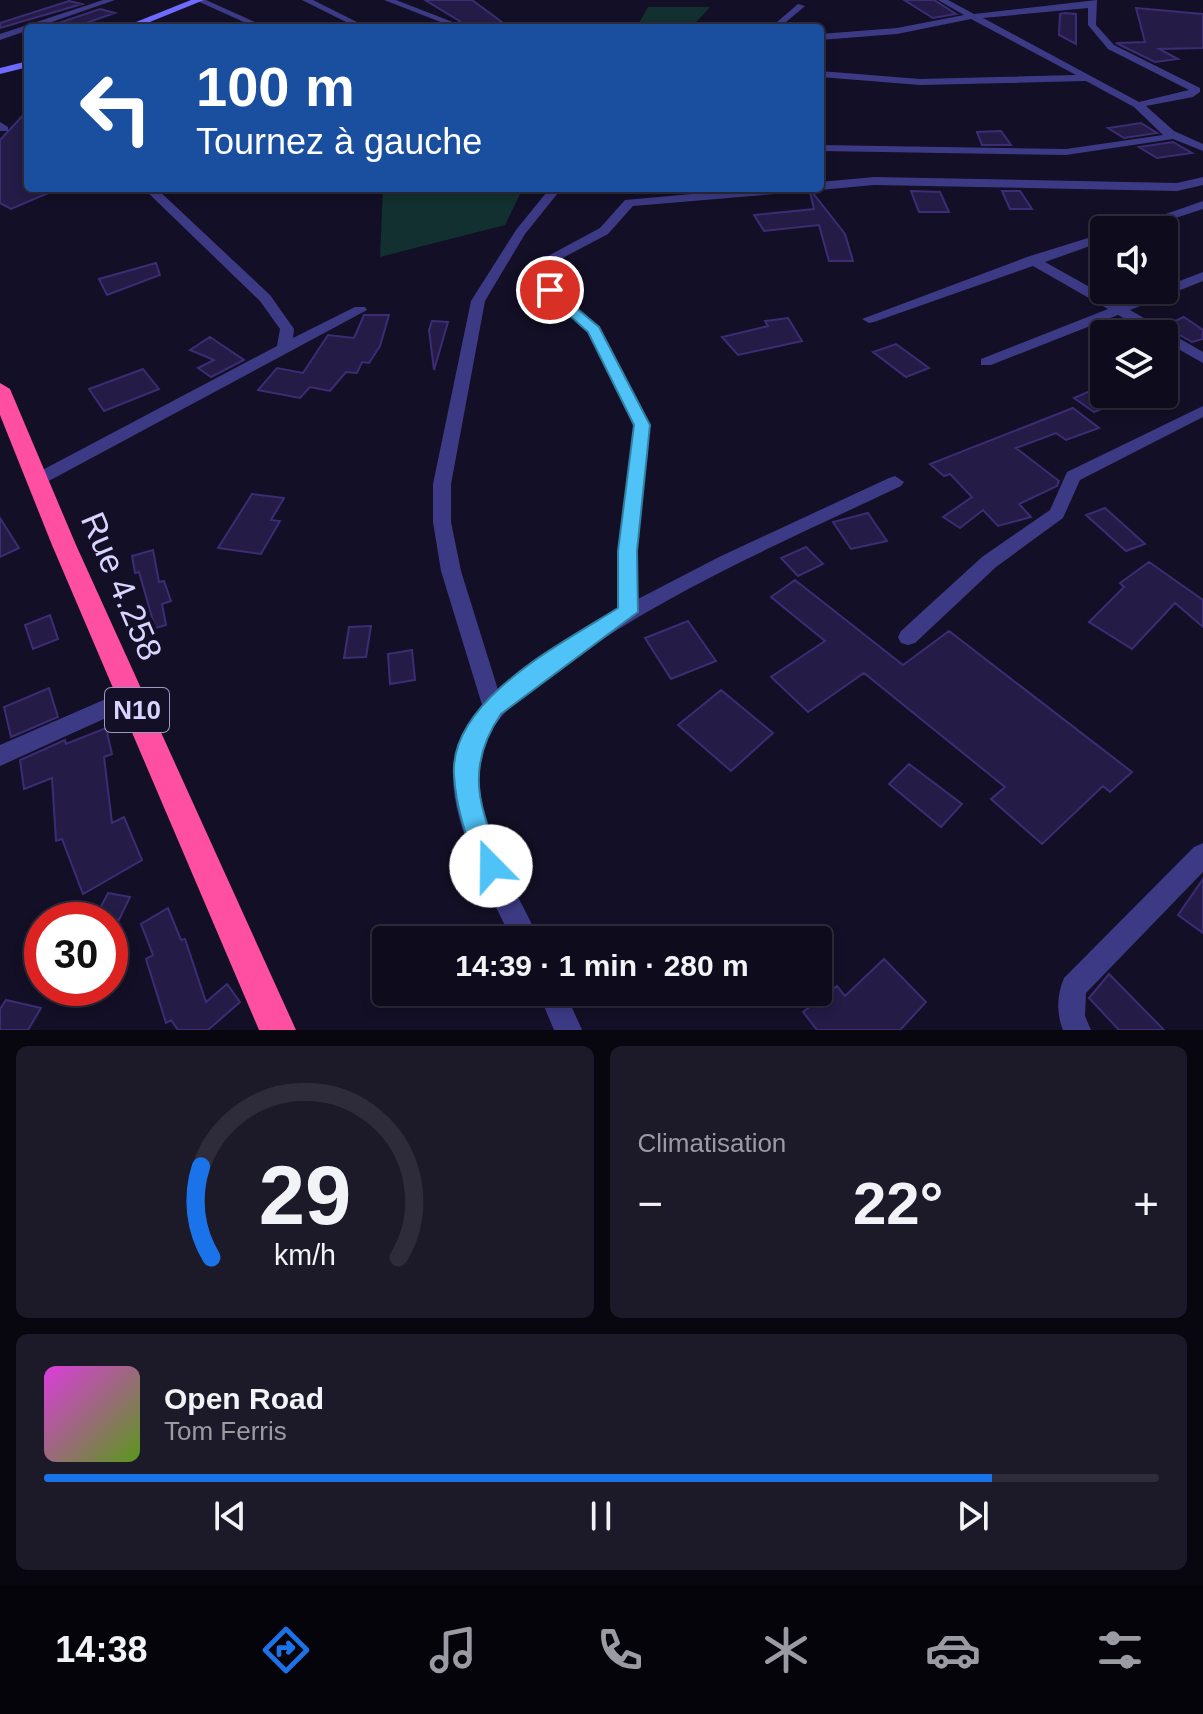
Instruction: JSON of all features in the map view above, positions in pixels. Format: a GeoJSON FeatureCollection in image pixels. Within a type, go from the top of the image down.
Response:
{"type":"FeatureCollection","features":[{"type":"Feature","properties":{"kind":"highway","name":"Rue 4.258"},"geometry":{"type":"LineString","coordinates":[[0,389],[278,1030]]}},
{"type":"Feature","properties":{"kind":"street"},"geometry":{"type":"LineString","coordinates":[[39,24],[111,0]]}},
{"type":"Feature","properties":{"kind":"street"},"geometry":{"type":"LineString","coordinates":[[136,24],[199,0],[255,24]]}},
{"type":"Feature","properties":{"kind":"street"},"geometry":{"type":"LineString","coordinates":[[306,0],[357,24]]}},
{"type":"Feature","properties":{"kind":"street"},"geometry":{"type":"LineString","coordinates":[[388,0],[453,24]]}},
{"type":"Feature","properties":{"kind":"street"},"geometry":{"type":"LineString","coordinates":[[942,0],[1138,105],[1169,133],[1203,148]]}},
{"type":"Feature","properties":{"kind":"street"},"geometry":{"type":"LineString","coordinates":[[824,37],[897,31],[970,17],[1094,3],[1092,25],[1111,47],[1200,93]]}},
{"type":"Feature","properties":{"kind":"street"},"geometry":{"type":"LineString","coordinates":[[779,24],[801,6]]}},
{"type":"Feature","properties":{"kind":"street"},"geometry":{"type":"LineString","coordinates":[[0,37],[24,29]]}},
{"type":"Feature","properties":{"kind":"street"},"geometry":{"type":"LineString","coordinates":[[0,71],[24,65]]}},
{"type":"Feature","properties":{"kind":"street"},"geometry":{"type":"LineString","coordinates":[[824,75],[859,79],[951,82],[1087,78]]}},
{"type":"Feature","properties":{"kind":"street"},"geometry":{"type":"LineString","coordinates":[[1138,105],[1200,93]]}},
{"type":"Feature","properties":{"kind":"street"},"geometry":{"type":"LineString","coordinates":[[824,148],[1066,152],[1161,140],[1169,133]]}},
{"type":"Feature","properties":{"kind":"street"},"geometry":{"type":"LineString","coordinates":[[824,186],[874,181],[1177,187],[1203,181]]}},
{"type":"Feature","properties":{"kind":"street"},"geometry":{"type":"LineString","coordinates":[[153,192],[265,298],[287,329],[284,348]]}},
{"type":"Feature","properties":{"kind":"street"},"geometry":{"type":"LineString","coordinates":[[493,707],[451,571],[442,522],[442,484],[478,301],[520,233],[553,192]]}},
{"type":"Feature","properties":{"kind":"street"},"geometry":{"type":"LineString","coordinates":[[628,612],[627,551],[642,425],[594,330],[529,270],[604,231],[629,203],[754,192]]}},
{"type":"Feature","properties":{"kind":"street"},"geometry":{"type":"LineString","coordinates":[[1169,216],[1203,205]]}},
{"type":"Feature","properties":{"kind":"street"},"geometry":{"type":"LineString","coordinates":[[869,319],[1090,242]]}},
{"type":"Feature","properties":{"kind":"street"},"geometry":{"type":"LineString","coordinates":[[1033,261],[1138,320]]}},
{"type":"Feature","properties":{"kind":"street"},"geometry":{"type":"LineString","coordinates":[[986,362],[1203,276]]}},
{"type":"Feature","properties":{"kind":"street"},"geometry":{"type":"LineString","coordinates":[[39,479],[360,310]]}},
{"type":"Feature","properties":{"kind":"street"},"geometry":{"type":"LineString","coordinates":[[1178,344],[1203,358]]}},
{"type":"Feature","properties":{"kind":"street"},"geometry":{"type":"LineString","coordinates":[[908,637],[989,562],[1057,514],[1073,476],[1203,411]]}},
{"type":"Feature","properties":{"kind":"street"},"geometry":{"type":"LineString","coordinates":[[519,926],[480,841],[465,774],[468,752],[493,707],[556,658],[628,612],[895,482]]}},
{"type":"Feature","properties":{"kind":"street"},"geometry":{"type":"LineString","coordinates":[[0,756],[131,697]]}},
{"type":"Feature","properties":{"kind":"street"},"geometry":{"type":"LineString","coordinates":[[1077,1030],[1071,1017],[1073,987],[1203,855]]}},
{"type":"Feature","properties":{"kind":"street"},"geometry":{"type":"LineString","coordinates":[[557,1006],[568,1030]]}},
{"type":"Feature","properties":{"kind":"green space"},"geometry":{"type":"Polygon","coordinates":[[[648,7],[710,7],[695,24],[638,24],[648,7]]]}},
{"type":"Feature","properties":{"kind":"green space"},"geometry":{"type":"Polygon","coordinates":[[[383,192],[521,192],[505,225],[380,257],[383,192]]]}},
{"type":"Feature","properties":{"kind":"building"},"geometry":{"type":"Polygon","coordinates":[[[425,0],[472,0],[505,24],[464,24],[425,0]]]}},
{"type":"Feature","properties":{"kind":"building"},"geometry":{"type":"Polygon","coordinates":[[[904,0],[934,0],[956,14],[933,18],[904,0]]]}},
{"type":"Feature","properties":{"kind":"building"},"geometry":{"type":"Polygon","coordinates":[[[69,1],[82,4],[0,28],[0,23],[69,1]]]}},
{"type":"Feature","properties":{"kind":"building"},"geometry":{"type":"Polygon","coordinates":[[[1136,8],[1203,14],[1203,48],[1159,49],[1178,59],[1155,62],[1116,43],[1145,42],[1136,8]]]}},
{"type":"Feature","properties":{"kind":"building"},"geometry":{"type":"Polygon","coordinates":[[[100,9],[115,13],[83,24],[56,24],[100,9]]]}},
{"type":"Feature","properties":{"kind":"building"},"geometry":{"type":"Polygon","coordinates":[[[1060,14],[1076,14],[1076,44],[1059,35],[1060,14]]]}},
{"type":"Feature","properties":{"kind":"building"},"geometry":{"type":"Polygon","coordinates":[[[24,114],[24,192],[51,192],[11,209],[0,203],[0,140],[24,114]]]}},
{"type":"Feature","properties":{"kind":"building"},"geometry":{"type":"Polygon","coordinates":[[[1141,123],[1157,133],[1124,138],[1108,128],[1141,123]]]}},
{"type":"Feature","properties":{"kind":"building"},"geometry":{"type":"Polygon","coordinates":[[[1001,131],[1011,145],[982,145],[977,132],[1001,131]]]}},
{"type":"Feature","properties":{"kind":"building"},"geometry":{"type":"Polygon","coordinates":[[[1173,142],[1192,153],[1157,158],[1139,147],[1173,142]]]}},
{"type":"Feature","properties":{"kind":"building"},"geometry":{"type":"Polygon","coordinates":[[[911,191],[940,192],[949,212],[919,212],[911,191]]]}},
{"type":"Feature","properties":{"kind":"building"},"geometry":{"type":"Polygon","coordinates":[[[1002,191],[1020,191],[1032,209],[1010,209],[1002,191]]]}},
{"type":"Feature","properties":{"kind":"building"},"geometry":{"type":"Polygon","coordinates":[[[810,192],[845,234],[853,261],[829,261],[819,225],[764,231],[754,215],[814,209],[810,192]]]}},
{"type":"Feature","properties":{"kind":"building"},"geometry":{"type":"Polygon","coordinates":[[[156,263],[160,275],[107,295],[99,279],[156,263]]]}},
{"type":"Feature","properties":{"kind":"building"},"geometry":{"type":"Polygon","coordinates":[[[364,315],[389,315],[380,346],[369,363],[362,362],[357,373],[346,372],[330,391],[310,387],[300,398],[258,390],[277,368],[303,373],[328,335],[354,338],[364,315]]]}},
{"type":"Feature","properties":{"kind":"building"},"geometry":{"type":"Polygon","coordinates":[[[1184,317],[1203,330],[1203,339],[1192,342],[1178,334],[1177,320],[1184,317]]]}},
{"type":"Feature","properties":{"kind":"building"},"geometry":{"type":"Polygon","coordinates":[[[788,318],[802,341],[738,355],[722,337],[768,326],[765,321],[788,318]]]}},
{"type":"Feature","properties":{"kind":"building"},"geometry":{"type":"Polygon","coordinates":[[[432,321],[448,322],[434,370],[429,330],[432,321]]]}},
{"type":"Feature","properties":{"kind":"building"},"geometry":{"type":"Polygon","coordinates":[[[210,337],[244,360],[211,377],[198,368],[214,360],[190,350],[210,337]]]}},
{"type":"Feature","properties":{"kind":"building"},"geometry":{"type":"Polygon","coordinates":[[[896,344],[929,368],[906,377],[873,352],[896,344]]]}},
{"type":"Feature","properties":{"kind":"building"},"geometry":{"type":"Polygon","coordinates":[[[143,369],[159,389],[104,411],[89,389],[143,369]]]}},
{"type":"Feature","properties":{"kind":"building"},"geometry":{"type":"Polygon","coordinates":[[[1090,391],[1090,408],[1104,408],[1094,412],[1074,398],[1090,391]]]}},
{"type":"Feature","properties":{"kind":"building"},"geometry":{"type":"Polygon","coordinates":[[[1073,408],[1099,428],[1066,440],[1056,433],[1016,448],[1059,481],[1057,486],[1019,504],[1031,517],[998,526],[983,510],[960,528],[943,517],[972,497],[950,474],[944,476],[930,464],[1073,408]]]}},
{"type":"Feature","properties":{"kind":"building"},"geometry":{"type":"Polygon","coordinates":[[[252,494],[284,498],[271,520],[280,521],[261,554],[218,548],[252,494]]]}},
{"type":"Feature","properties":{"kind":"building"},"geometry":{"type":"Polygon","coordinates":[[[1105,508],[1145,544],[1126,551],[1086,515],[1105,508]]]}},
{"type":"Feature","properties":{"kind":"building"},"geometry":{"type":"Polygon","coordinates":[[[868,513],[887,541],[851,549],[833,522],[868,513]]]}},
{"type":"Feature","properties":{"kind":"building"},"geometry":{"type":"Polygon","coordinates":[[[0,518],[19,548],[0,557],[0,518]]]}},
{"type":"Feature","properties":{"kind":"building"},"geometry":{"type":"Polygon","coordinates":[[[806,547],[823,564],[798,576],[781,558],[806,547]]]}},
{"type":"Feature","properties":{"kind":"building"},"geometry":{"type":"Polygon","coordinates":[[[153,550],[159,582],[164,581],[171,601],[162,604],[166,625],[155,628],[132,556],[153,550]]]}},
{"type":"Feature","properties":{"kind":"building"},"geometry":{"type":"Polygon","coordinates":[[[1149,562],[1203,600],[1203,627],[1175,603],[1132,649],[1089,622],[1124,587],[1120,583],[1149,562]]]}},
{"type":"Feature","properties":{"kind":"building"},"geometry":{"type":"Polygon","coordinates":[[[795,580],[903,665],[949,631],[1132,772],[1110,792],[1103,786],[1042,844],[991,799],[1005,787],[864,673],[808,712],[771,677],[825,641],[771,597],[795,580]]]}},
{"type":"Feature","properties":{"kind":"building"},"geometry":{"type":"Polygon","coordinates":[[[50,615],[58,639],[33,649],[25,625],[50,615]]]}},
{"type":"Feature","properties":{"kind":"building"},"geometry":{"type":"Polygon","coordinates":[[[688,621],[716,661],[671,679],[645,638],[688,621]]]}},
{"type":"Feature","properties":{"kind":"building"},"geometry":{"type":"Polygon","coordinates":[[[371,626],[366,657],[344,658],[349,627],[371,626]]]}},
{"type":"Feature","properties":{"kind":"building"},"geometry":{"type":"Polygon","coordinates":[[[412,650],[415,680],[390,684],[388,654],[412,650]]]}},
{"type":"Feature","properties":{"kind":"building"},"geometry":{"type":"Polygon","coordinates":[[[49,688],[58,717],[11,737],[4,707],[49,688]]]}},
{"type":"Feature","properties":{"kind":"building"},"geometry":{"type":"Polygon","coordinates":[[[721,690],[773,733],[731,771],[678,725],[721,690]]]}},
{"type":"Feature","properties":{"kind":"building"},"geometry":{"type":"Polygon","coordinates":[[[106,728],[112,754],[104,757],[112,823],[124,817],[142,860],[83,894],[62,839],[56,841],[52,778],[24,789],[20,760],[65,740],[66,744],[106,728]]]}},
{"type":"Feature","properties":{"kind":"building"},"geometry":{"type":"Polygon","coordinates":[[[909,764],[962,804],[941,827],[889,784],[909,764]]]}},
{"type":"Feature","properties":{"kind":"building"},"geometry":{"type":"Polygon","coordinates":[[[1203,879],[1203,933],[1178,915],[1203,879]]]}},
{"type":"Feature","properties":{"kind":"building"},"geometry":{"type":"Polygon","coordinates":[[[108,893],[130,897],[128,902],[103,902],[108,893]]]}},
{"type":"Feature","properties":{"kind":"building"},"geometry":{"type":"Polygon","coordinates":[[[168,908],[181,940],[185,939],[206,1002],[227,984],[240,1002],[208,1030],[178,1030],[171,1020],[166,1023],[146,959],[153,955],[141,924],[168,908]]]}},
{"type":"Feature","properties":{"kind":"building"},"geometry":{"type":"Polygon","coordinates":[[[884,959],[926,1002],[900,1030],[817,1030],[803,1012],[811,1006],[832,1006],[832,990],[837,986],[845,996],[884,959]]]}},
{"type":"Feature","properties":{"kind":"building"},"geometry":{"type":"Polygon","coordinates":[[[1109,974],[1164,1030],[1119,1030],[1089,998],[1109,974]]]}},
{"type":"Feature","properties":{"kind":"building"},"geometry":{"type":"Polygon","coordinates":[[[6,1000],[41,1008],[28,1030],[0,1030],[0,1009],[6,1000]]]}},
{"type":"Feature","properties":{"kind":"route"},"geometry":{"type":"LineString","coordinates":[[491,866],[480,841],[465,774],[468,752],[479,727],[493,707],[556,658],[628,612],[627,551],[642,425],[594,330],[550,290]]}}]}
